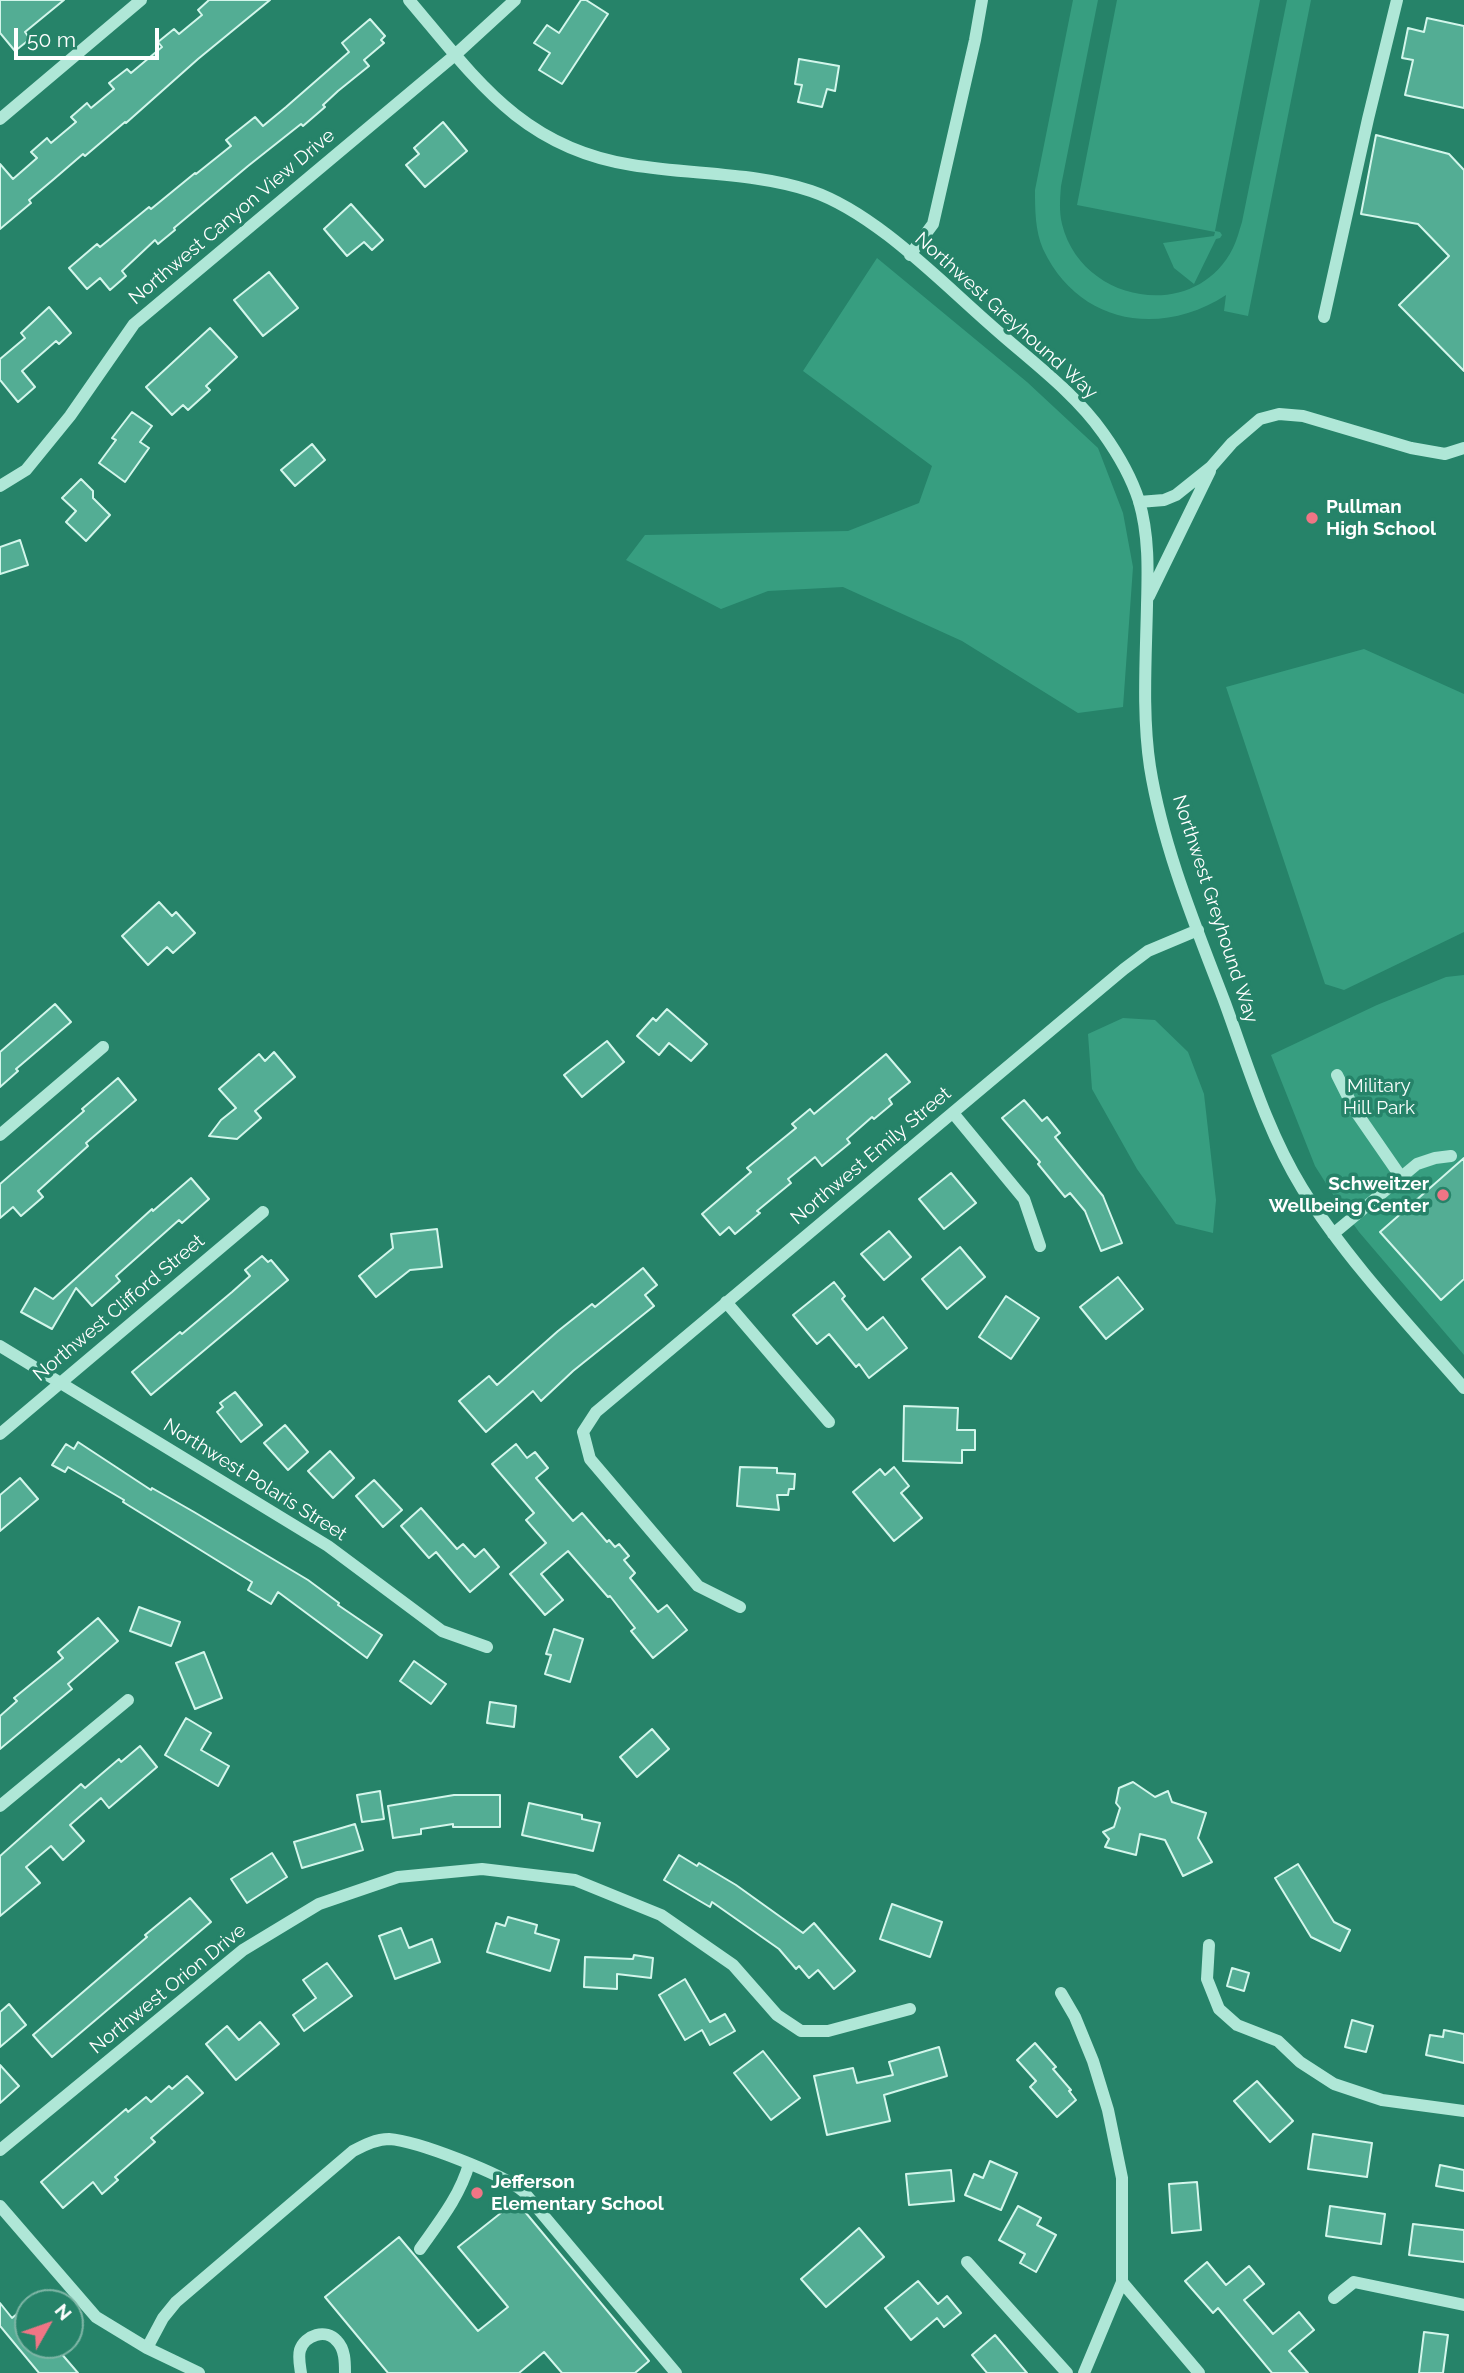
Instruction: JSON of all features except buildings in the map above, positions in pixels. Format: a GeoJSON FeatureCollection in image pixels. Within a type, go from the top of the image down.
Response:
{"type":"FeatureCollection","features":[{"type":"Feature","properties":{"kind":"street"},"geometry":{"type":"LineString","coordinates":[[0,119],[141,0]]}},
{"type":"Feature","properties":{"kind":"street","name":"Northwest Greyhound Way"},"geometry":{"type":"LineString","coordinates":[[409,0],[497,100],[521,122],[553,142],[632,165],[770,180],[830,198],[849,209],[910,254],[1075,399],[1101,430],[1121,460],[1139,502],[1148,550],[1145,715],[1150,765],[1170,848],[1274,1133],[1301,1186],[1333,1234],[1464,1388]]}},
{"type":"Feature","properties":{"kind":"street","name":"Northwest Canyon View Drive"},"geometry":{"type":"LineString","coordinates":[[0,486],[26,470],[70,416],[134,324],[455,55],[515,0]]}},
{"type":"Feature","properties":{"kind":"street"},"geometry":{"type":"LineString","coordinates":[[910,254],[933,224],[982,0]]}},
{"type":"Feature","properties":{"kind":"street"},"geometry":{"type":"LineString","coordinates":[[1324,317],[1397,0]]}},
{"type":"Feature","properties":{"kind":"street"},"geometry":{"type":"LineString","coordinates":[[1139,502],[1164,500],[1176,495],[1211,467],[1260,419],[1279,414],[1303,416],[1411,448],[1445,454],[1464,448]]}},
{"type":"Feature","properties":{"kind":"street"},"geometry":{"type":"LineString","coordinates":[[1147,600],[1211,467]]}},
{"type":"Feature","properties":{"kind":"street","name":"Northwest Emily Street"},"geometry":{"type":"LineString","coordinates":[[740,1607],[698,1586],[590,1459],[583,1432],[596,1412],[1140,957],[1171,940],[1198,930]]}},
{"type":"Feature","properties":{"kind":"street"},"geometry":{"type":"LineString","coordinates":[[0,1135],[103,1047]]}},
{"type":"Feature","properties":{"kind":"street"},"geometry":{"type":"LineString","coordinates":[[1337,1074],[1354,1109],[1401,1177]]}},
{"type":"Feature","properties":{"kind":"street"},"geometry":{"type":"LineString","coordinates":[[953,1113],[1024,1199],[1040,1246]]}},
{"type":"Feature","properties":{"kind":"street"},"geometry":{"type":"LineString","coordinates":[[1333,1234],[1417,1164],[1451,1156]]}},
{"type":"Feature","properties":{"kind":"street","name":"Northwest Clifford Street"},"geometry":{"type":"LineString","coordinates":[[0,1434],[263,1212]]}},
{"type":"Feature","properties":{"kind":"street"},"geometry":{"type":"LineString","coordinates":[[726,1302],[829,1422]]}},
{"type":"Feature","properties":{"kind":"street","name":"Northwest Polaris Street"},"geometry":{"type":"LineString","coordinates":[[0,1346],[328,1546],[442,1631],[487,1647]]}},
{"type":"Feature","properties":{"kind":"street"},"geometry":{"type":"LineString","coordinates":[[0,1806],[128,1700]]}},
{"type":"Feature","properties":{"kind":"street","name":"Northwest Orion Drive"},"geometry":{"type":"LineString","coordinates":[[0,2150],[243,1950],[318,1904],[398,1877],[482,1869],[576,1880],[662,1915],[733,1965],[777,2015],[801,2031],[828,2031],[910,2009]]}},
{"type":"Feature","properties":{"kind":"street"},"geometry":{"type":"LineString","coordinates":[[1209,1945],[1207,1979],[1219,2009],[1237,2025],[1278,2041],[1300,2062],[1334,2084],[1382,2100],[1464,2111]]}},
{"type":"Feature","properties":{"kind":"street"},"geometry":{"type":"LineString","coordinates":[[1061,1993],[1084,2039],[1108,2110],[1122,2178],[1122,2283],[1084,2373]]}},
{"type":"Feature","properties":{"kind":"street"},"geometry":{"type":"LineString","coordinates":[[146,2348],[163,2318],[176,2302],[353,2151],[368,2143],[389,2139],[469,2164],[512,2182],[523,2191],[676,2373]]}},
{"type":"Feature","properties":{"kind":"street"},"geometry":{"type":"LineString","coordinates":[[420,2249],[454,2200],[469,2164]]}},
{"type":"Feature","properties":{"kind":"street"},"geometry":{"type":"LineString","coordinates":[[0,2206],[96,2317],[146,2348],[199,2373]]}},
{"type":"Feature","properties":{"kind":"street"},"geometry":{"type":"LineString","coordinates":[[967,2262],[1067,2373]]}},
{"type":"Feature","properties":{"kind":"street"},"geometry":{"type":"LineString","coordinates":[[1334,2298],[1354,2281],[1464,2305]]}},
{"type":"Feature","properties":{"kind":"street"},"geometry":{"type":"LineString","coordinates":[[1122,2283],[1199,2373]]}},
{"type":"Feature","properties":{"kind":"street"},"geometry":{"type":"LineString","coordinates":[[300,2373],[300,2351],[305,2342],[312,2336],[322,2334],[339,2342],[345,2355],[345,2373]]}},
{"type":"Feature","properties":{"kind":"green space"},"geometry":{"type":"Polygon","coordinates":[[[1073,0],[1098,0],[1061,186],[1062,224],[1073,251],[1091,272],[1114,286],[1140,294],[1167,295],[1193,287],[1216,272],[1233,248],[1242,222],[1287,0],[1311,0],[1248,316],[1224,311],[1226,295],[1201,308],[1174,316],[1148,319],[1123,316],[1099,308],[1077,294],[1058,274],[1043,249],[1037,227],[1035,190],[1073,0]]]}},
{"type":"Feature","properties":{"kind":"green space"},"geometry":{"type":"Polygon","coordinates":[[[1117,0],[1260,0],[1215,231],[1222,235],[1216,239],[1194,284],[1174,268],[1163,243],[1214,236],[1215,232],[1077,205],[1117,0]]]}},
{"type":"Feature","properties":{"kind":"green space"},"geometry":{"type":"Polygon","coordinates":[[[877,258],[1027,382],[1098,448],[1123,513],[1133,567],[1123,707],[1078,713],[962,641],[843,587],[768,591],[721,609],[626,560],[645,535],[848,531],[919,503],[932,466],[803,371],[877,258]]]}},
{"type":"Feature","properties":{"kind":"green space"},"geometry":{"type":"Polygon","coordinates":[[[1364,649],[1464,694],[1464,932],[1344,990],[1325,984],[1226,687],[1364,649]]]}},
{"type":"Feature","properties":{"kind":"green space","name":"Military Hill Park"},"geometry":{"type":"Polygon","coordinates":[[[1464,975],[1464,1355],[1359,1232],[1339,1204],[1315,1166],[1271,1055],[1377,1005],[1446,977],[1464,975]]]}},
{"type":"Feature","properties":{"kind":"green space"},"geometry":{"type":"Polygon","coordinates":[[[1123,1018],[1155,1020],[1188,1052],[1204,1094],[1216,1200],[1213,1233],[1176,1224],[1137,1169],[1092,1089],[1088,1034],[1123,1018]]]}},
{"type":"Feature","properties":{"kind":"place","name":"Pullman High School"},"geometry":{"type":"Point","coordinates":[1312,518]}},
{"type":"Feature","properties":{"kind":"place","name":"Schweitzer Wellbeing Center"},"geometry":{"type":"Point","coordinates":[1443,1195]}},
{"type":"Feature","properties":{"kind":"place","name":"Jefferson Elementary School"},"geometry":{"type":"Point","coordinates":[477,2193]}}]}
